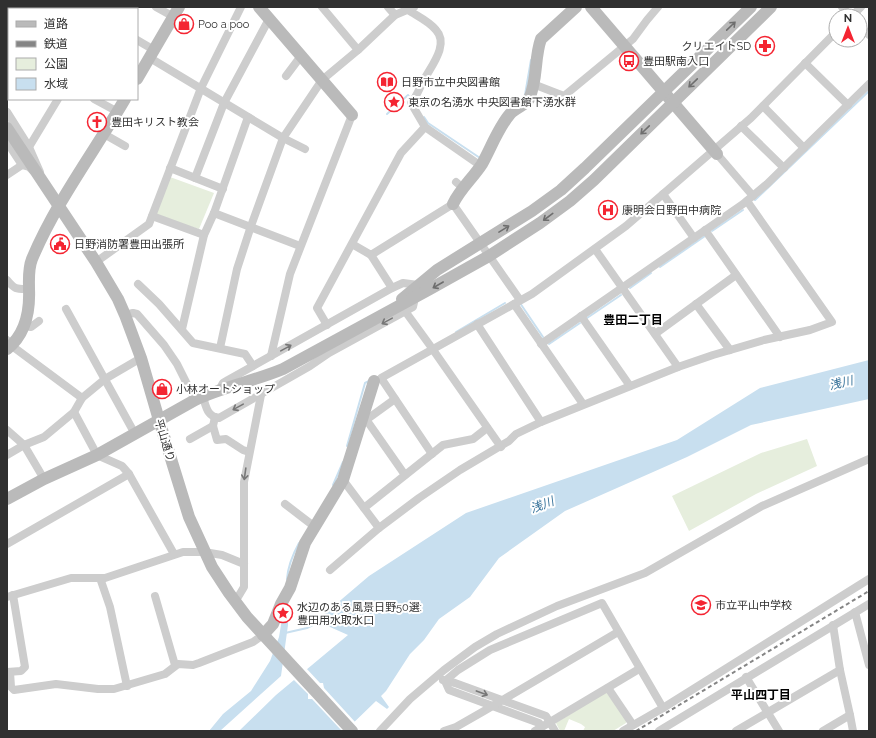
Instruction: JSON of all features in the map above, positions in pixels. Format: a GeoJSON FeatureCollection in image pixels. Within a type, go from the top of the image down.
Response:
{"type":"FeatureCollection","features":[{"type":"Feature","properties":{"kind":"street"},"geometry":{"type":"LineString","coordinates":[[138,77],[177,12],[156,7]]}},
{"type":"Feature","properties":{"kind":"street"},"geometry":{"type":"LineString","coordinates":[[96,262],[149,224],[201,88],[241,7]]}},
{"type":"Feature","properties":{"kind":"street"},"geometry":{"type":"LineString","coordinates":[[259,7],[352,115],[300,246],[287,284],[271,356]]}},
{"type":"Feature","properties":{"kind":"street"},"geometry":{"type":"LineString","coordinates":[[322,7],[358,50]]}},
{"type":"Feature","properties":{"kind":"street"},"geometry":{"type":"LineString","coordinates":[[388,7],[396,15]]}},
{"type":"Feature","properties":{"kind":"street"},"geometry":{"type":"LineString","coordinates":[[371,255],[453,204],[460,185],[481,166],[505,122],[512,113],[529,100],[533,84],[538,46],[541,39],[576,7]]}},
{"type":"Feature","properties":{"kind":"street"},"geometry":{"type":"LineString","coordinates":[[330,570],[379,528],[440,484],[510,441],[516,434],[583,404],[678,367],[730,350],[810,330],[832,322],[750,198],[715,152],[592,7]]}},
{"type":"Feature","properties":{"kind":"street"},"geometry":{"type":"LineString","coordinates":[[533,84],[564,96],[633,39],[658,7]]}},
{"type":"Feature","properties":{"kind":"street"},"geometry":{"type":"LineString","coordinates":[[381,316],[437,270],[481,244],[561,190],[586,168],[751,7]]}},
{"type":"Feature","properties":{"kind":"street"},"geometry":{"type":"LineString","coordinates":[[7,499],[44,478],[97,455],[199,398],[267,376],[283,369],[415,298],[489,256],[540,223],[570,201],[594,180],[771,7]]}},
{"type":"Feature","properties":{"kind":"street"},"geometry":{"type":"LineString","coordinates":[[220,348],[237,269],[250,226],[283,138],[322,80],[358,50],[396,15],[411,8],[437,30],[440,42],[440,49],[434,62],[411,103],[425,127],[481,166]]}},
{"type":"Feature","properties":{"kind":"street"},"geometry":{"type":"LineString","coordinates":[[195,178],[224,103],[269,19]]}},
{"type":"Feature","properties":{"kind":"street"},"geometry":{"type":"LineString","coordinates":[[244,564],[222,555],[204,552],[183,552],[105,578],[70,578],[10,596],[25,667],[21,670],[9,672],[11,687],[14,690],[56,684],[106,690],[127,686],[170,672],[178,664],[193,665],[266,638],[281,604],[293,582],[312,524],[343,480],[377,380],[431,347],[532,294],[626,226],[715,152],[828,40]]}},
{"type":"Feature","properties":{"kind":"street"},"geometry":{"type":"LineString","coordinates":[[138,41],[152,54],[224,103],[304,149]]}},
{"type":"Feature","properties":{"kind":"street"},"geometry":{"type":"LineString","coordinates":[[286,76],[301,56]]}},
{"type":"Feature","properties":{"kind":"street"},"geometry":{"type":"LineString","coordinates":[[806,63],[848,105]]}},
{"type":"Feature","properties":{"kind":"street"},"geometry":{"type":"LineString","coordinates":[[541,344],[750,198],[784,168],[869,84]]}},
{"type":"Feature","properties":{"kind":"street"},"geometry":{"type":"LineString","coordinates":[[29,147],[57,100]]}},
{"type":"Feature","properties":{"kind":"street"},"geometry":{"type":"LineString","coordinates":[[96,100],[118,112]]}},
{"type":"Feature","properties":{"kind":"street"},"geometry":{"type":"LineString","coordinates":[[82,398],[9,345],[18,339],[25,326],[30,306],[28,276],[32,260],[58,206],[124,100]]}},
{"type":"Feature","properties":{"kind":"street"},"geometry":{"type":"LineString","coordinates":[[763,106],[804,148]]}},
{"type":"Feature","properties":{"kind":"street"},"geometry":{"type":"LineString","coordinates":[[7,112],[37,162],[45,186]]}},
{"type":"Feature","properties":{"kind":"street"},"geometry":{"type":"LineString","coordinates":[[182,329],[204,235],[223,189],[248,117]]}},
{"type":"Feature","properties":{"kind":"street"},"geometry":{"type":"LineString","coordinates":[[741,126],[784,168]]}},
{"type":"Feature","properties":{"kind":"street"},"geometry":{"type":"LineString","coordinates":[[327,325],[317,308],[401,153],[425,127]]}},
{"type":"Feature","properties":{"kind":"street","name":"平山通り"},"geometry":{"type":"LineString","coordinates":[[7,128],[96,262],[125,315],[141,358],[189,517],[204,552],[235,602],[266,638],[352,731]]}},
{"type":"Feature","properties":{"kind":"street"},"geometry":{"type":"LineString","coordinates":[[104,134],[125,146]]}},
{"type":"Feature","properties":{"kind":"street"},"geometry":{"type":"LineString","coordinates":[[7,142],[22,165],[29,167],[37,174]]}},
{"type":"Feature","properties":{"kind":"street"},"geometry":{"type":"LineString","coordinates":[[7,175],[22,165]]}},
{"type":"Feature","properties":{"kind":"street"},"geometry":{"type":"LineString","coordinates":[[170,168],[223,189]]}},
{"type":"Feature","properties":{"kind":"street"},"geometry":{"type":"LineString","coordinates":[[663,194],[694,238]]}},
{"type":"Feature","properties":{"kind":"street"},"geometry":{"type":"LineString","coordinates":[[453,204],[489,256],[541,344],[583,404]]}},
{"type":"Feature","properties":{"kind":"street"},"geometry":{"type":"LineString","coordinates":[[214,213],[300,246]]}},
{"type":"Feature","properties":{"kind":"street"},"geometry":{"type":"LineString","coordinates":[[152,216],[204,235]]}},
{"type":"Feature","properties":{"kind":"street"},"geometry":{"type":"LineString","coordinates":[[705,230],[780,337]]}},
{"type":"Feature","properties":{"kind":"street"},"geometry":{"type":"LineString","coordinates":[[352,244],[371,255],[392,288]]}},
{"type":"Feature","properties":{"kind":"street"},"geometry":{"type":"LineString","coordinates":[[595,249],[678,367]]}},
{"type":"Feature","properties":{"kind":"street"},"geometry":{"type":"LineString","coordinates":[[655,334],[736,275]]}},
{"type":"Feature","properties":{"kind":"street"},"geometry":{"type":"LineString","coordinates":[[7,280],[16,289],[29,289]]}},
{"type":"Feature","properties":{"kind":"street"},"geometry":{"type":"LineString","coordinates":[[219,391],[223,383],[392,288],[403,283],[418,285]]}},
{"type":"Feature","properties":{"kind":"street"},"geometry":{"type":"LineString","coordinates":[[138,284],[160,304],[193,343],[245,354],[253,366]]}},
{"type":"Feature","properties":{"kind":"street"},"geometry":{"type":"LineString","coordinates":[[190,439],[219,418],[310,366],[329,353],[413,307],[415,298]]}},
{"type":"Feature","properties":{"kind":"street"},"geometry":{"type":"LineString","coordinates":[[696,304],[730,350]]}},
{"type":"Feature","properties":{"kind":"street"},"geometry":{"type":"LineString","coordinates":[[66,309],[135,434]]}},
{"type":"Feature","properties":{"kind":"street"},"geometry":{"type":"LineString","coordinates":[[405,311],[500,446]]}},
{"type":"Feature","properties":{"kind":"street"},"geometry":{"type":"LineString","coordinates":[[125,315],[133,313],[137,314],[164,345],[209,413],[214,422],[217,440],[226,439],[249,452]]}},
{"type":"Feature","properties":{"kind":"street"},"geometry":{"type":"LineString","coordinates":[[581,316],[630,386]]}},
{"type":"Feature","properties":{"kind":"street"},"geometry":{"type":"LineString","coordinates":[[25,326],[31,327],[39,321]]}},
{"type":"Feature","properties":{"kind":"street"},"geometry":{"type":"LineString","coordinates":[[477,324],[541,422]]}},
{"type":"Feature","properties":{"kind":"street"},"geometry":{"type":"LineString","coordinates":[[7,455],[24,445],[44,437],[74,412],[82,398],[105,379],[141,358]]}},
{"type":"Feature","properties":{"kind":"street"},"geometry":{"type":"LineString","coordinates":[[377,380],[395,399],[432,454]]}},
{"type":"Feature","properties":{"kind":"street"},"geometry":{"type":"LineString","coordinates":[[235,602],[244,587],[245,473],[261,394]]}},
{"type":"Feature","properties":{"kind":"street"},"geometry":{"type":"LineString","coordinates":[[365,417],[395,399]]}},
{"type":"Feature","properties":{"kind":"street"},"geometry":{"type":"LineString","coordinates":[[74,412],[97,455],[122,466],[129,474],[174,554]]}},
{"type":"Feature","properties":{"kind":"street"},"geometry":{"type":"LineString","coordinates":[[365,417],[405,475]]}},
{"type":"Feature","properties":{"kind":"street"},"geometry":{"type":"LineString","coordinates":[[364,508],[443,444],[472,439],[487,428]]}},
{"type":"Feature","properties":{"kind":"street"},"geometry":{"type":"LineString","coordinates":[[7,430],[24,445],[44,478]]}},
{"type":"Feature","properties":{"kind":"street"},"geometry":{"type":"LineString","coordinates":[[380,731],[410,699],[435,677],[475,647],[507,629],[557,606],[645,573],[762,506],[869,458]]}},
{"type":"Feature","properties":{"kind":"street"},"geometry":{"type":"LineString","coordinates":[[7,544],[129,474]]}},
{"type":"Feature","properties":{"kind":"street"},"geometry":{"type":"LineString","coordinates":[[343,480],[379,528]]}},
{"type":"Feature","properties":{"kind":"street"},"geometry":{"type":"LineString","coordinates":[[285,504],[312,524]]}},
{"type":"Feature","properties":{"kind":"street"},"geometry":{"type":"LineString","coordinates":[[100,578],[110,607],[127,686]]}},
{"type":"Feature","properties":{"kind":"street"},"geometry":{"type":"LineString","coordinates":[[623,731],[663,708],[869,579]]}},
{"type":"Feature","properties":{"kind":"street"},"geometry":{"type":"LineString","coordinates":[[154,596],[175,666]]}},
{"type":"Feature","properties":{"kind":"street"},"geometry":{"type":"LineString","coordinates":[[445,681],[458,670],[490,650],[602,604],[663,708]]}},
{"type":"Feature","properties":{"kind":"street"},"geometry":{"type":"LineString","coordinates":[[659,731],[869,604]]}},
{"type":"Feature","properties":{"kind":"street"},"geometry":{"type":"LineString","coordinates":[[855,612],[867,645],[869,665]]}},
{"type":"Feature","properties":{"kind":"street"},"geometry":{"type":"LineString","coordinates":[[833,625],[840,670],[853,731]]}},
{"type":"Feature","properties":{"kind":"street"},"geometry":{"type":"LineString","coordinates":[[444,731],[456,727],[493,706],[618,632]]}},
{"type":"Feature","properties":{"kind":"street"},"geometry":{"type":"LineString","coordinates":[[543,727],[639,669]]}},
{"type":"Feature","properties":{"kind":"street"},"geometry":{"type":"LineString","coordinates":[[736,731],[840,670]]}},
{"type":"Feature","properties":{"kind":"street"},"geometry":{"type":"LineString","coordinates":[[435,677],[445,681],[455,682],[546,716],[543,727]]}},
{"type":"Feature","properties":{"kind":"street"},"geometry":{"type":"LineString","coordinates":[[746,677],[779,731]]}},
{"type":"Feature","properties":{"kind":"street"},"geometry":{"type":"LineString","coordinates":[[445,681],[449,690],[539,723],[543,727],[555,731]]}},
{"type":"Feature","properties":{"kind":"street"},"geometry":{"type":"LineString","coordinates":[[608,688],[633,725]]}},
{"type":"Feature","properties":{"kind":"street"},"geometry":{"type":"LineString","coordinates":[[824,731],[850,715]]}},
{"type":"Feature","properties":{"kind":"green space"},"geometry":{"type":"Polygon","coordinates":[[[170,177],[214,193],[199,229],[156,216],[170,177]]]}},
{"type":"Feature","properties":{"kind":"green space"},"geometry":{"type":"Polygon","coordinates":[[[807,439],[817,466],[756,494],[689,531],[672,496],[761,453],[807,439]]]}},
{"type":"Feature","properties":{"kind":"green space"},"geometry":{"type":"Polygon","coordinates":[[[606,692],[626,720],[626,723],[613,731],[583,731],[585,727],[569,719],[564,731],[560,731],[556,723],[606,692]]]}},
{"type":"Feature","properties":{"kind":"water","name":"浅川"},"geometry":{"type":"Polygon","coordinates":[[[869,360],[869,399],[751,425],[687,457],[565,511],[499,558],[470,597],[439,619],[424,640],[410,654],[386,691],[381,696],[389,707],[387,709],[376,701],[345,731],[239,731],[276,695],[348,635],[321,623],[322,616],[369,576],[466,513],[677,440],[760,388],[869,360]]]}},
{"type":"Feature","properties":{"kind":"water"},"geometry":{"type":"Polygon","coordinates":[[[282,619],[288,619],[288,625],[281,676],[220,731],[209,731],[223,714],[251,691],[270,661],[279,637],[282,619]]]}},
{"type":"Feature","properties":{"kind":"pier"},"geometry":{"type":"Polygon","coordinates":[[[306,668],[320,683],[323,683],[324,688],[356,723],[347,731],[342,731],[312,699],[308,699],[308,694],[293,679],[306,668]]]}},
{"type":"Feature","properties":{"kind":"waterway"},"geometry":{"type":"LineString","coordinates":[[519,101],[525,95],[531,60]]}},
{"type":"Feature","properties":{"kind":"waterway"},"geometry":{"type":"LineString","coordinates":[[755,200],[869,91]]}},
{"type":"Feature","properties":{"kind":"waterway"},"geometry":{"type":"LineString","coordinates":[[387,114],[408,95],[411,99]]}},
{"type":"Feature","properties":{"kind":"waterway"},"geometry":{"type":"LineString","coordinates":[[424,117],[428,123],[480,158]]}},
{"type":"Feature","properties":{"kind":"waterway"},"geometry":{"type":"LineString","coordinates":[[712,231],[743,210]]}},
{"type":"Feature","properties":{"kind":"waterway"},"geometry":{"type":"LineString","coordinates":[[660,267],[705,236]]}},
{"type":"Feature","properties":{"kind":"waterway"},"geometry":{"type":"LineString","coordinates":[[630,288],[651,273]]}},
{"type":"Feature","properties":{"kind":"waterway"},"geometry":{"type":"LineString","coordinates":[[587,318],[621,295]]}},
{"type":"Feature","properties":{"kind":"waterway"},"geometry":{"type":"LineString","coordinates":[[456,332],[505,303]]}},
{"type":"Feature","properties":{"kind":"waterway"},"geometry":{"type":"LineString","coordinates":[[520,303],[543,337]]}},
{"type":"Feature","properties":{"kind":"waterway"},"geometry":{"type":"LineString","coordinates":[[549,344],[580,323]]}},
{"type":"Feature","properties":{"kind":"waterway"},"geometry":{"type":"LineString","coordinates":[[347,446],[365,383],[369,381]]}},
{"type":"Feature","properties":{"kind":"waterway"},"geometry":{"type":"LineString","coordinates":[[333,485],[343,462]]}},
{"type":"Feature","properties":{"kind":"waterway"},"geometry":{"type":"LineString","coordinates":[[287,579],[288,569],[299,543]]}},
{"type":"Feature","properties":{"kind":"waterway"},"geometry":{"type":"LineString","coordinates":[[285,633],[307,628],[322,620]]}},
{"type":"Feature","properties":{"kind":"railway"},"geometry":{"type":"LineString","coordinates":[[636,731],[869,591]]}},
{"type":"Feature","properties":{"kind":"place","name":"Poo a poo"},"geometry":{"type":"Point","coordinates":[184,24]}},
{"type":"Feature","properties":{"kind":"place","name":"クリエイトSD"},"geometry":{"type":"Point","coordinates":[765,46]}},
{"type":"Feature","properties":{"kind":"place","name":"豊田駅南入口"},"geometry":{"type":"Point","coordinates":[629,61]}},
{"type":"Feature","properties":{"kind":"place","name":"日野市立中央図書館"},"geometry":{"type":"Point","coordinates":[387,82]}},
{"type":"Feature","properties":{"kind":"place","name":"東京の名湧水 中央図書館下湧水群"},"geometry":{"type":"Point","coordinates":[394,102]}},
{"type":"Feature","properties":{"kind":"place","name":"豊田キリスト教会"},"geometry":{"type":"Point","coordinates":[97,122]}},
{"type":"Feature","properties":{"kind":"place","name":"康明会日野田中病院"},"geometry":{"type":"Point","coordinates":[608,210]}},
{"type":"Feature","properties":{"kind":"place","name":"日野消防署豊田出張所"},"geometry":{"type":"Point","coordinates":[60,244]}},
{"type":"Feature","properties":{"kind":"place","name":"小林オートショップ"},"geometry":{"type":"Point","coordinates":[162,389]}},
{"type":"Feature","properties":{"kind":"place","name":"市立平山中学校"},"geometry":{"type":"Point","coordinates":[701,605]}},
{"type":"Feature","properties":{"kind":"place","name":"水辺のある風景日野50選: 豊田用水取水口"},"geometry":{"type":"Point","coordinates":[283,613]}},
{"type":"Feature","properties":{"kind":"district","name":"豊田二丁目"},"geometry":{"type":"Point","coordinates":[633,320]}},
{"type":"Feature","properties":{"kind":"district","name":"平山四丁目"},"geometry":{"type":"Point","coordinates":[761,695]}}]}
